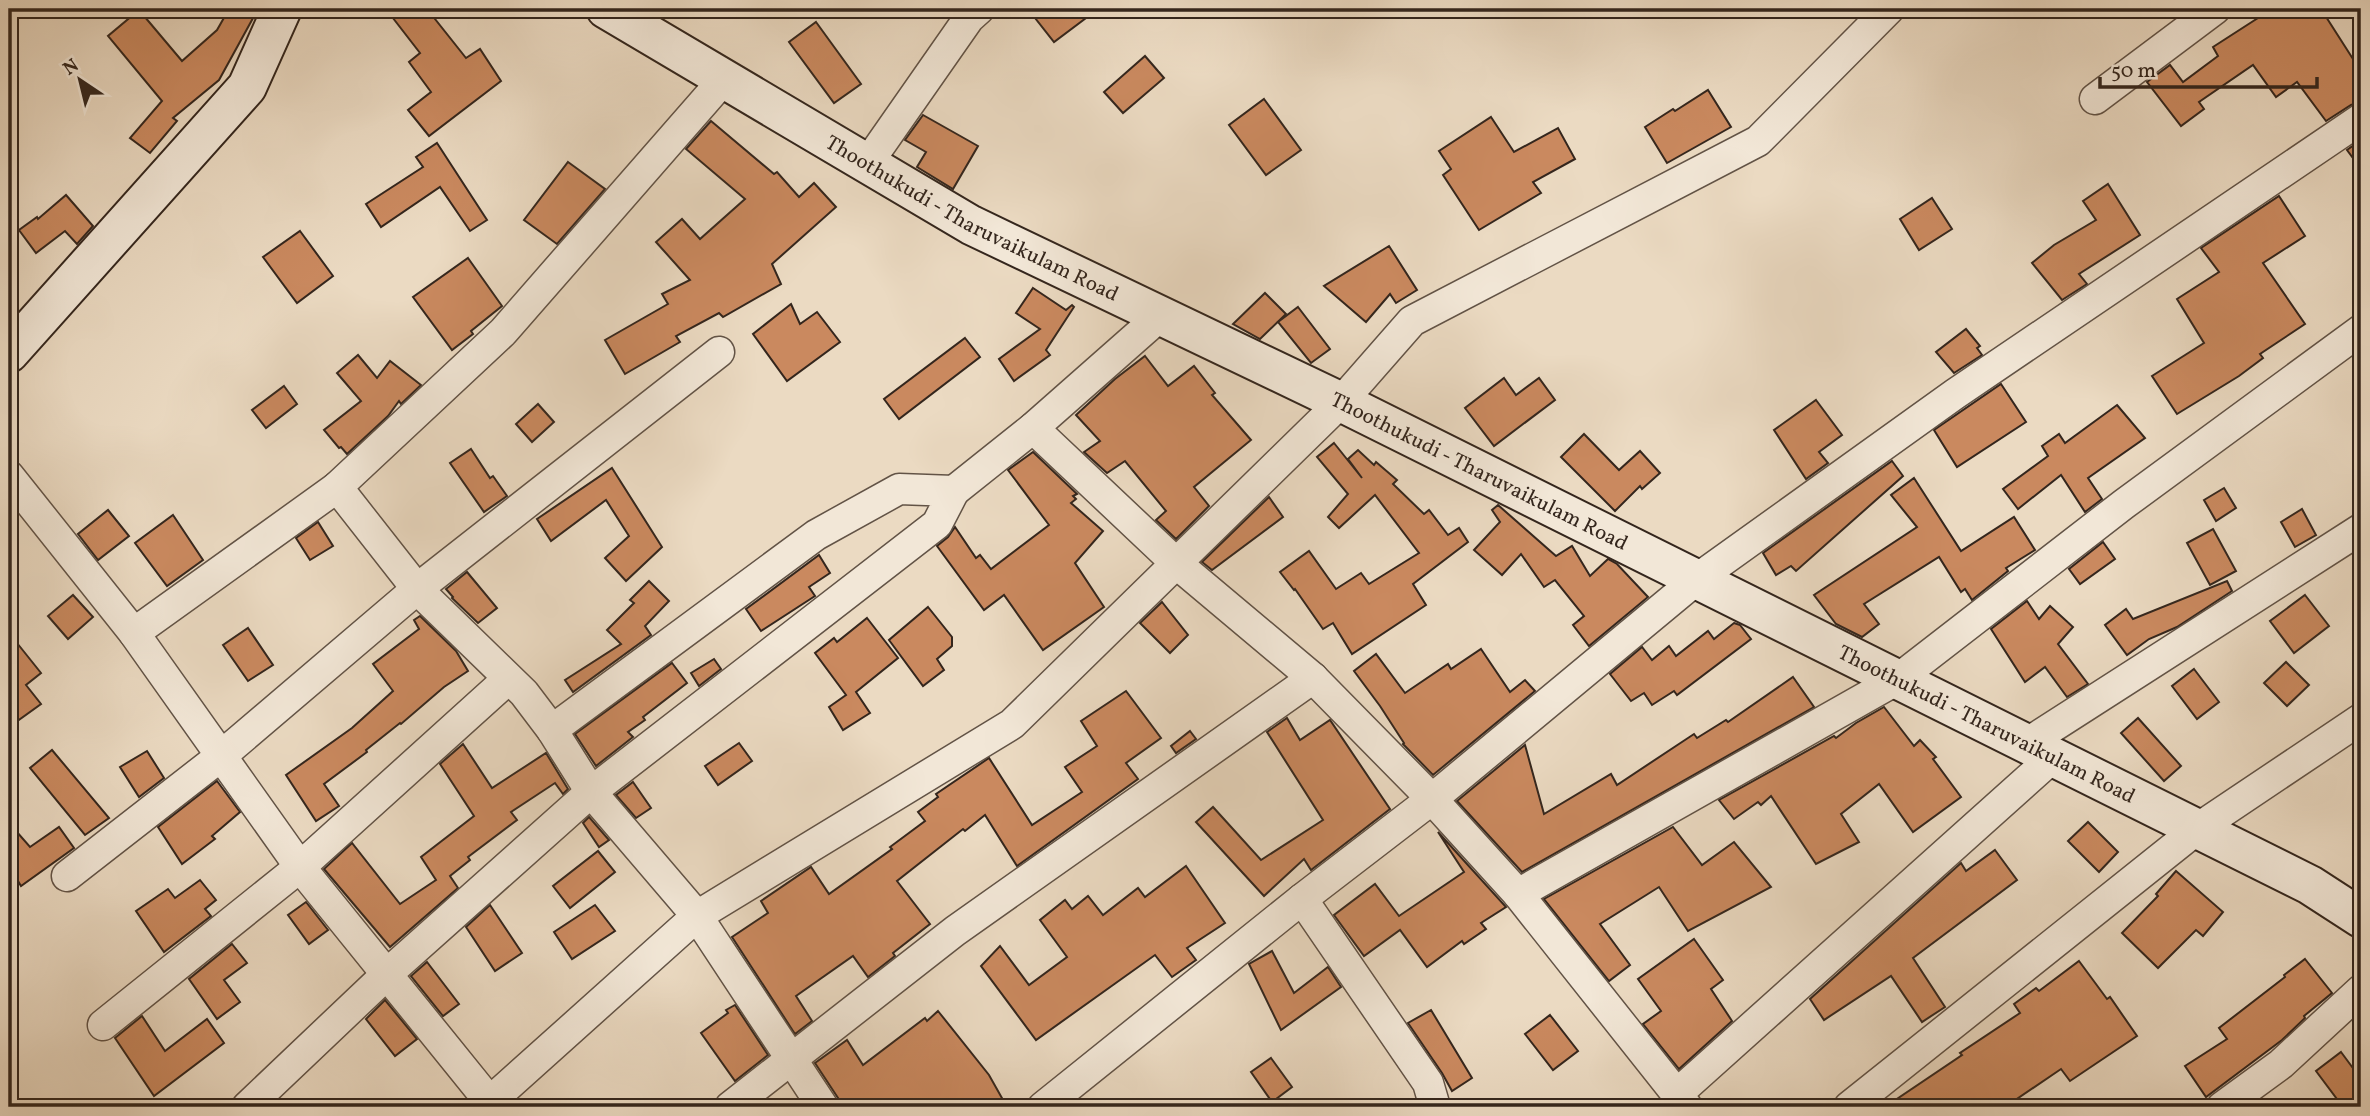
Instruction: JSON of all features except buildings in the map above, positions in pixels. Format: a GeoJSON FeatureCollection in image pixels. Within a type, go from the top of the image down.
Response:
{"type":"FeatureCollection","features":[{"type":"Feature","properties":{"kind":"main road"},"geometry":{"type":"LineString","coordinates":[[9,353],[247,87],[282,9]]}},
{"type":"Feature","properties":{"kind":"main road","name":"Thoothukudi - Tharuvaikulam Road"},"geometry":{"type":"LineString","coordinates":[[606,9],[645,19],[724,79],[971,225],[1341,402],[1898,679],[2310,885],[2361,918]]}},
{"type":"Feature","properties":{"kind":"street"},"geometry":{"type":"LineString","coordinates":[[867,164],[969,18],[979,9]]}},
{"type":"Feature","properties":{"kind":"street"},"geometry":{"type":"LineString","coordinates":[[9,476],[134,634],[300,867],[490,1106],[697,916],[1012,724],[1341,402],[1412,321],[1758,141],[1889,9]]}},
{"type":"Feature","properties":{"kind":"street"},"geometry":{"type":"LineString","coordinates":[[2095,100],[2215,9]]}},
{"type":"Feature","properties":{"kind":"street"},"geometry":{"type":"LineString","coordinates":[[134,634],[337,487],[503,332],[724,79]]}},
{"type":"Feature","properties":{"kind":"street"},"geometry":{"type":"LineString","coordinates":[[1043,1107],[1302,899],[1432,799],[1697,579],[1955,394],[2361,119]]}},
{"type":"Feature","properties":{"kind":"street"},"geometry":{"type":"LineString","coordinates":[[247,1107],[387,974],[591,792],[937,524],[954,491],[1033,428],[1160,316]]}},
{"type":"Feature","properties":{"kind":"street"},"geometry":{"type":"LineString","coordinates":[[1518,894],[1898,679],[2124,504],[2361,330]]}},
{"type":"Feature","properties":{"kind":"street"},"geometry":{"type":"LineString","coordinates":[[67,876],[221,756],[417,589],[719,352]]}},
{"type":"Feature","properties":{"kind":"street"},"geometry":{"type":"LineString","coordinates":[[1033,428],[1176,563],[1313,677],[1432,799],[1518,894],[1682,1101],[2040,751],[2361,529]]}},
{"type":"Feature","properties":{"kind":"street"},"geometry":{"type":"LineString","coordinates":[[337,487],[417,589],[524,693],[552,730],[591,792],[697,916],[823,1107]]}},
{"type":"Feature","properties":{"kind":"street"},"geometry":{"type":"LineString","coordinates":[[552,730],[816,535],[899,489],[954,491]]}},
{"type":"Feature","properties":{"kind":"street"},"geometry":{"type":"LineString","coordinates":[[730,1107],[955,931],[1313,677]]}},
{"type":"Feature","properties":{"kind":"street"},"geometry":{"type":"LineString","coordinates":[[103,1025],[300,867],[508,679]]}},
{"type":"Feature","properties":{"kind":"street"},"geometry":{"type":"LineString","coordinates":[[1849,1107],[2197,829],[2361,719]]}},
{"type":"Feature","properties":{"kind":"street"},"geometry":{"type":"LineString","coordinates":[[1302,899],[1428,1083],[1435,1107]]}},
{"type":"Feature","properties":{"kind":"street"},"geometry":{"type":"LineString","coordinates":[[2222,1107],[2281,1064],[2361,990]]}}]}
